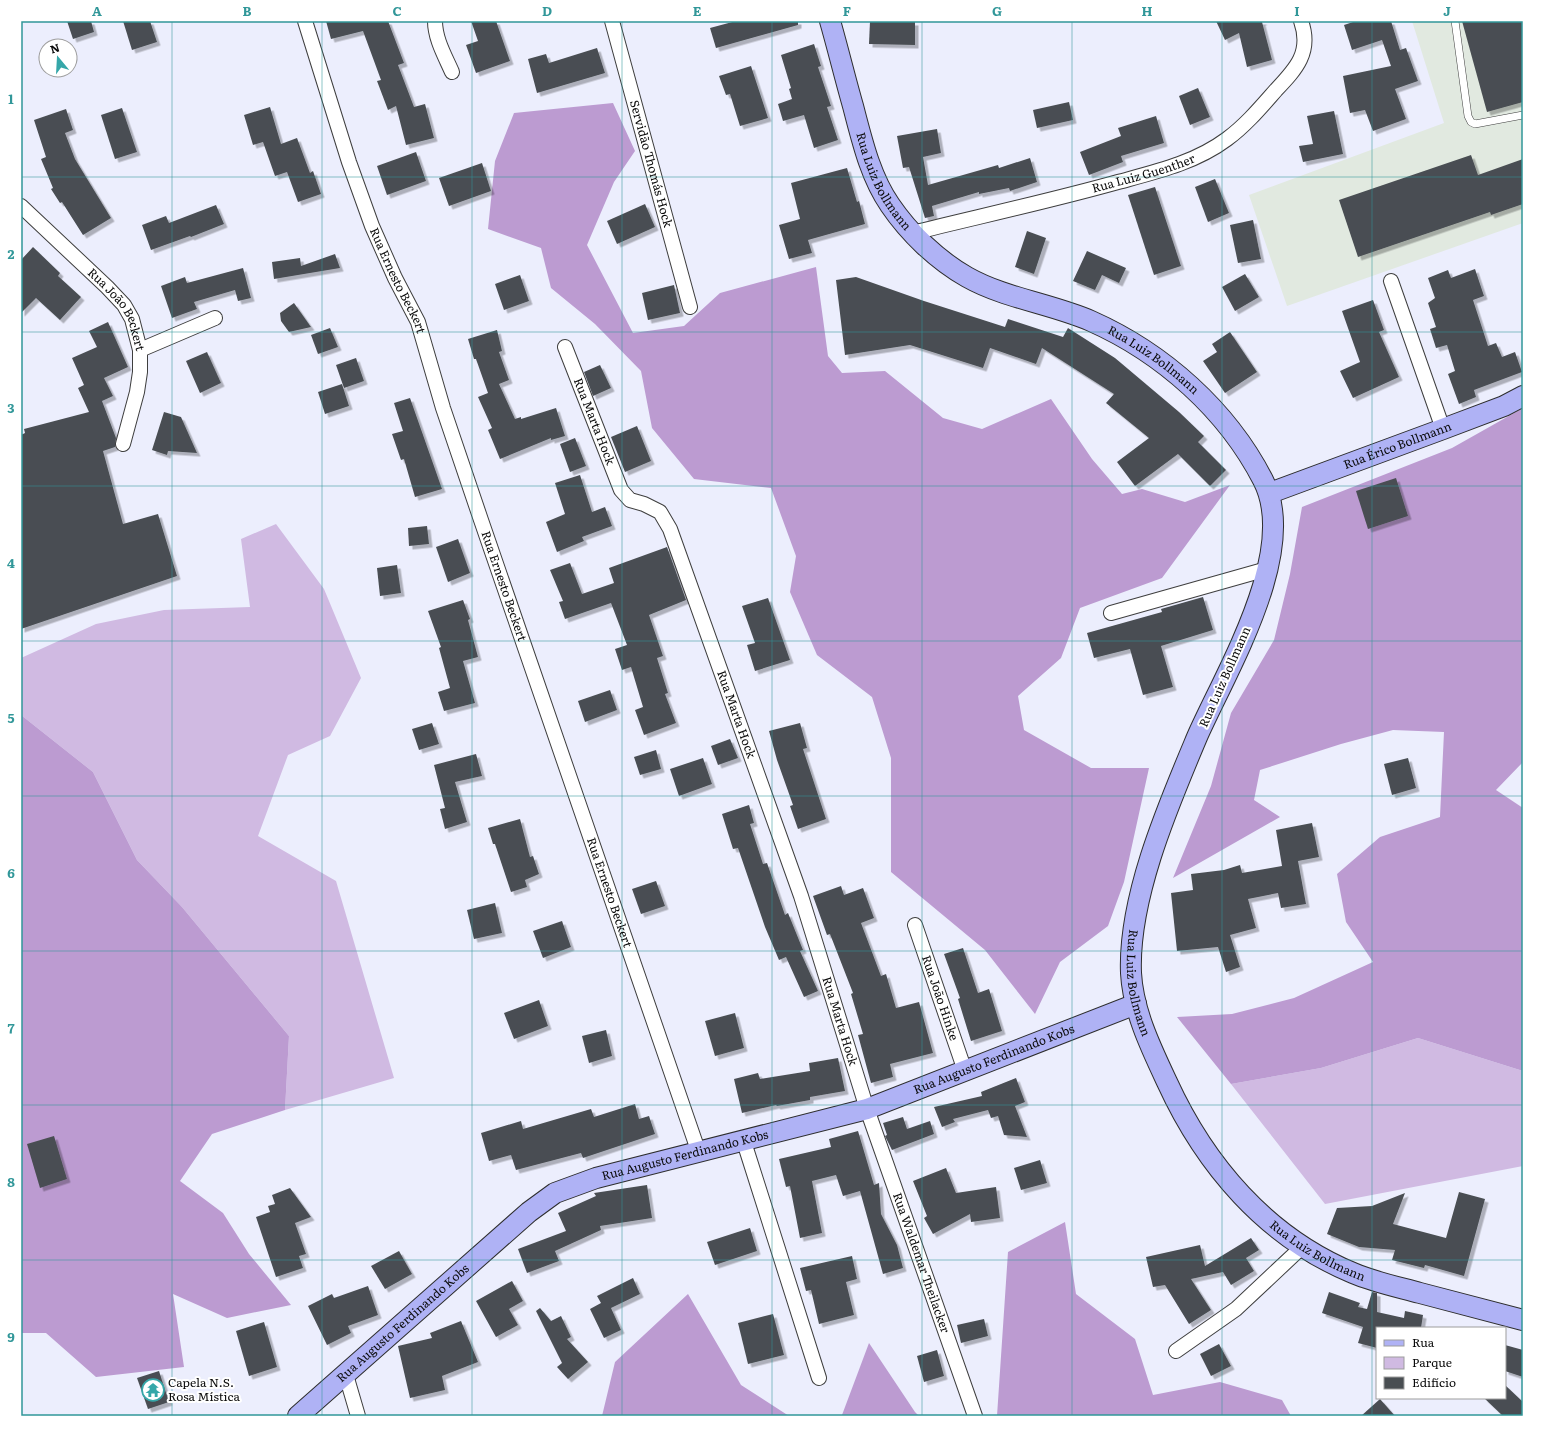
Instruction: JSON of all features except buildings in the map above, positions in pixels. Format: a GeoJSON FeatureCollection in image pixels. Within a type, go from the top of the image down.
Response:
{"type":"FeatureCollection","features":[{"type":"Feature","properties":{"kind":"main road","name":"Rua Luiz Bollmann"},"geometry":{"type":"LineString","coordinates":[[830,21],[871,168],[888,202],[912,233],[948,264],[969,278],[1091,321],[1148,352],[1189,385],[1215,412],[1248,453],[1270,493],[1273,526],[1267,569],[1256,607],[1198,736],[1153,851],[1136,918],[1131,970],[1136,1004],[1147,1036],[1173,1096],[1209,1158],[1246,1200],[1267,1220],[1302,1247],[1336,1265],[1368,1279],[1523,1320]]}},
{"type":"Feature","properties":{"kind":"main road","name":"Rua Érico Bollmann"},"geometry":{"type":"LineString","coordinates":[[1270,493],[1504,406],[1523,396]]}},
{"type":"Feature","properties":{"kind":"main road","name":"Rua Augusto Ferdinando Kobs"},"geometry":{"type":"LineString","coordinates":[[298,1416],[549,1196],[571,1186],[596,1178],[744,1142],[867,1109],[1136,1004]]}},
{"type":"Feature","properties":{"kind":"street","name":"Rua Ernesto Beckert"},"geometry":{"type":"LineString","coordinates":[[305,21],[349,162],[372,226],[395,278],[418,322],[443,408],[480,520],[699,1153]]}},
{"type":"Feature","properties":{"kind":"street"},"geometry":{"type":"LineString","coordinates":[[435,21],[435,28],[439,42],[452,72]]}},
{"type":"Feature","properties":{"kind":"street","name":"Servidão Thomás Hock"},"geometry":{"type":"LineString","coordinates":[[612,21],[690,307]]}},
{"type":"Feature","properties":{"kind":"street","name":"Rua Luiz Guenther"},"geometry":{"type":"LineString","coordinates":[[912,233],[1172,167],[1212,149],[1248,122],[1294,70],[1301,60],[1304,49],[1302,21]]}},
{"type":"Feature","properties":{"kind":"street","name":"Rua João Beckert"},"geometry":{"type":"LineString","coordinates":[[21,206],[124,305],[132,319],[140,350],[137,392],[123,444]]}},
{"type":"Feature","properties":{"kind":"street"},"geometry":{"type":"LineString","coordinates":[[1391,281],[1443,429]]}},
{"type":"Feature","properties":{"kind":"street"},"geometry":{"type":"LineString","coordinates":[[140,350],[215,318]]}},
{"type":"Feature","properties":{"kind":"street","name":"Rua Marta Hock"},"geometry":{"type":"LineString","coordinates":[[565,347],[621,490],[630,500],[644,504],[660,512],[670,529],[801,896],[867,1109]]}},
{"type":"Feature","properties":{"kind":"street"},"geometry":{"type":"LineString","coordinates":[[1111,613],[1267,569]]}},
{"type":"Feature","properties":{"kind":"street","name":"Rua João Hinke"},"geometry":{"type":"LineString","coordinates":[[915,925],[965,1071]]}},
{"type":"Feature","properties":{"kind":"street","name":"Rua Waldemar Theilacker"},"geometry":{"type":"LineString","coordinates":[[867,1109],[975,1416]]}},
{"type":"Feature","properties":{"kind":"street"},"geometry":{"type":"LineString","coordinates":[[744,1142],[819,1378]]}},
{"type":"Feature","properties":{"kind":"street"},"geometry":{"type":"LineString","coordinates":[[1176,1351],[1236,1309],[1302,1247]]}},
{"type":"Feature","properties":{"kind":"street"},"geometry":{"type":"LineString","coordinates":[[346,1375],[358,1416]]}},
{"type":"Feature","properties":{"kind":"lane"},"geometry":{"type":"LineString","coordinates":[[1455,21],[1468,116],[1471,122],[1476,124],[1523,115]]}},
{"type":"Feature","properties":{"kind":"shaded area"},"geometry":{"type":"Polygon","coordinates":[[[1412,21],[1523,21],[1523,223],[1287,306],[1249,195],[1444,123],[1412,21]]]}},
{"type":"Feature","properties":{"kind":"shaded area"},"geometry":{"type":"Polygon","coordinates":[[[613,103],[635,151],[614,182],[587,245],[633,333],[684,326],[720,293],[816,267],[828,356],[842,373],[885,371],[943,418],[982,429],[1051,399],[1092,459],[1122,494],[1142,489],[1185,502],[1230,485],[1162,578],[1080,608],[1061,658],[1018,696],[1024,730],[1091,768],[1149,768],[1124,882],[1108,926],[1060,962],[1035,1014],[985,950],[891,872],[891,758],[872,697],[817,655],[790,592],[796,556],[771,488],[694,479],[652,428],[641,371],[595,324],[551,288],[541,248],[488,229],[495,161],[514,113],[613,103]]]}},
{"type":"Feature","properties":{"kind":"shaded area"},"geometry":{"type":"Polygon","coordinates":[[[1523,408],[1523,762],[1496,790],[1523,808],[1523,1071],[1418,1038],[1321,1068],[1231,1084],[1177,1017],[1232,1014],[1294,998],[1373,962],[1346,922],[1337,874],[1380,837],[1440,817],[1444,732],[1393,730],[1341,744],[1260,770],[1254,800],[1280,817],[1173,878],[1211,786],[1231,713],[1274,640],[1290,574],[1302,507],[1452,448],[1523,408]]]}},
{"type":"Feature","properties":{"kind":"shaded area"},"geometry":{"type":"Polygon","coordinates":[[[21,715],[93,772],[137,860],[182,907],[289,1036],[285,1110],[212,1134],[180,1181],[223,1213],[249,1254],[291,1305],[227,1318],[173,1294],[184,1367],[96,1377],[46,1333],[21,1333],[21,715]]]}},
{"type":"Feature","properties":{"kind":"shaded area"},"geometry":{"type":"Polygon","coordinates":[[[1065,1222],[1076,1294],[1135,1339],[1153,1395],[1220,1382],[1282,1400],[1291,1416],[997,1416],[1008,1252],[1065,1222]]]}},
{"type":"Feature","properties":{"kind":"shaded area"},"geometry":{"type":"Polygon","coordinates":[[[688,1294],[741,1385],[789,1416],[602,1416],[615,1362],[688,1294]]]}},
{"type":"Feature","properties":{"kind":"shaded area"},"geometry":{"type":"Polygon","coordinates":[[[869,1343],[919,1416],[838,1416],[842,1415],[869,1343]]]}},
{"type":"Feature","properties":{"kind":"green space"},"geometry":{"type":"Polygon","coordinates":[[[276,524],[324,589],[361,678],[330,736],[288,755],[258,836],[336,881],[394,1078],[285,1110],[289,1036],[182,907],[137,860],[93,772],[21,715],[21,658],[96,624],[164,610],[250,607],[241,539],[276,524]]]}},
{"type":"Feature","properties":{"kind":"green space"},"geometry":{"type":"Polygon","coordinates":[[[1418,1038],[1523,1071],[1523,1166],[1325,1204],[1231,1084],[1321,1068],[1418,1038]]]}},
{"type":"Feature","properties":{"kind":"place","name":"Capela N.S. Rosa Mística"},"geometry":{"type":"Point","coordinates":[153,1390]}}]}
